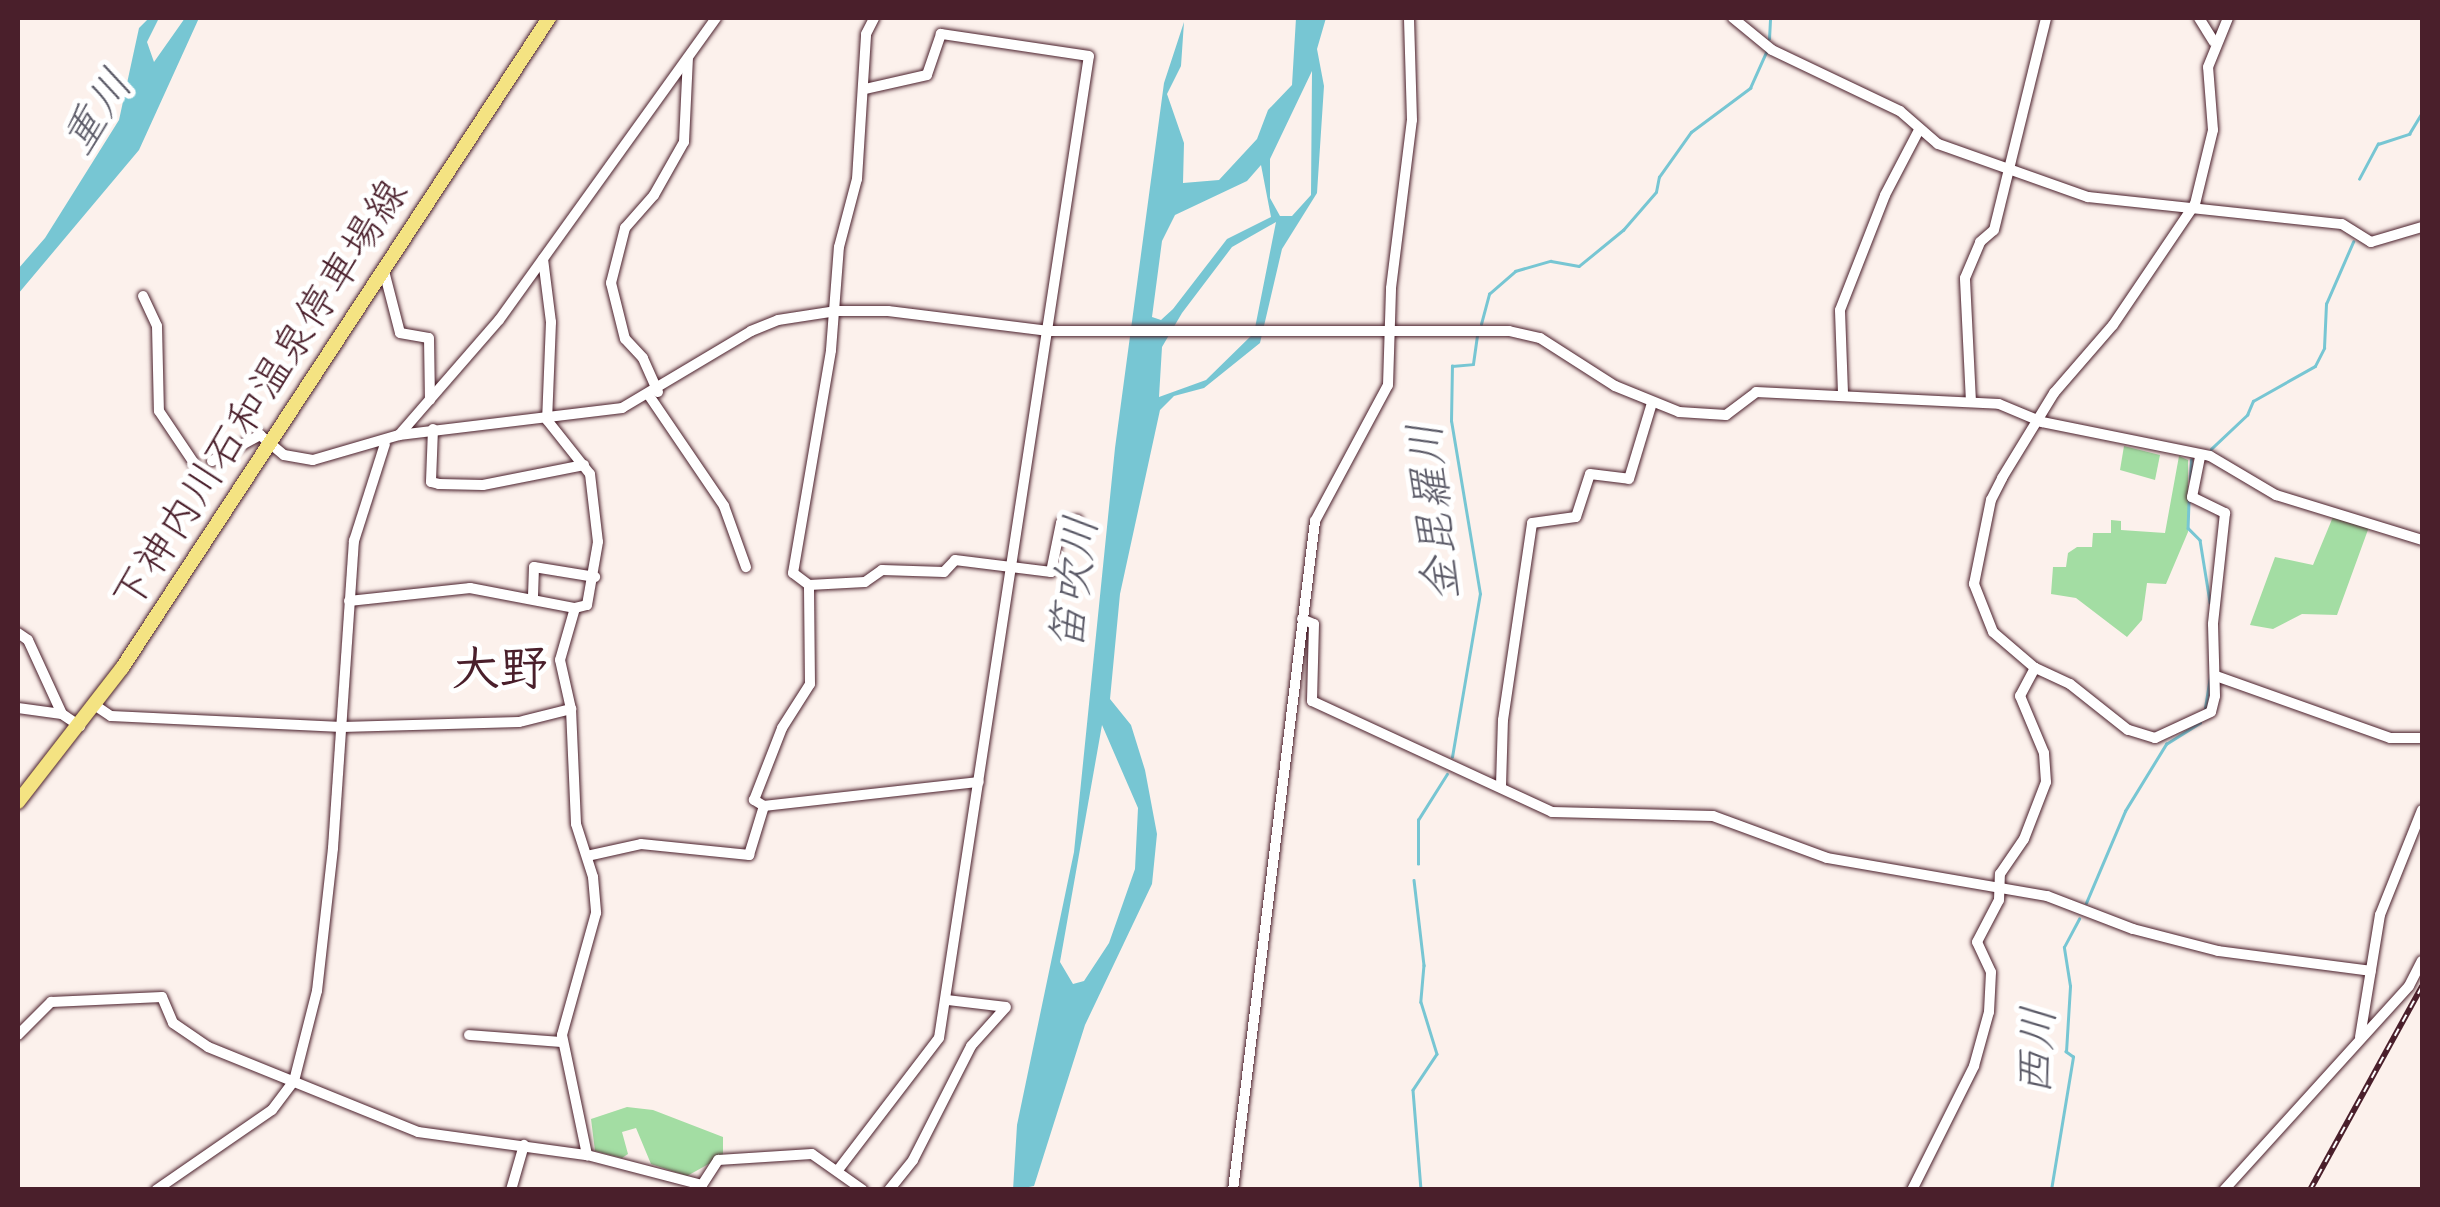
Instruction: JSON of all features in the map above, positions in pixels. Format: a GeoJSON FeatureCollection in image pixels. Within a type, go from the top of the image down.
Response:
{"type":"FeatureCollection","features":[{"type":"Feature","properties":{"kind":"main road","name":"下神内川石和温泉停車場線"},"geometry":{"type":"LineString","coordinates":[[18,802],[96,706],[549,18]]}},
{"type":"Feature","properties":{"kind":"street"},"geometry":{"type":"LineString","coordinates":[[212,461],[260,435],[268,446],[314,460],[385,444],[399,435],[543,259],[716,18]]}},
{"type":"Feature","properties":{"kind":"street"},"geometry":{"type":"LineString","coordinates":[[874,18],[866,34],[865,88],[836,312],[793,573],[808,585],[865,582],[882,570],[944,572],[955,560],[1012,571],[1051,572],[1062,523],[1078,520]]}},
{"type":"Feature","properties":{"kind":"street"},"geometry":{"type":"LineString","coordinates":[[1233,1190],[1314,521],[1326,489],[1380,407],[1412,120],[1410,18]]}},
{"type":"Feature","properties":{"kind":"street"},"geometry":{"type":"LineString","coordinates":[[1733,18],[1772,50],[1900,110],[1919,130],[1953,152],[2088,197],[2195,204],[2249,217],[2342,224],[2372,242],[2422,227]]}},
{"type":"Feature","properties":{"kind":"street"},"geometry":{"type":"LineString","coordinates":[[1971,402],[1966,278],[1980,242],[1994,230],[2006,168],[2030,103],[2046,18]]}},
{"type":"Feature","properties":{"kind":"street"},"geometry":{"type":"LineString","coordinates":[[2200,18],[2214,42]]}},
{"type":"Feature","properties":{"kind":"street"},"geometry":{"type":"LineString","coordinates":[[2200,457],[2192,497],[2225,513],[2213,624],[2216,676],[2211,712],[2155,738],[2128,730],[2070,684],[2035,668],[1993,632],[1974,584],[1991,500],[2042,422],[2054,393],[2114,325],[2195,204],[2213,130],[2208,66],[2214,42],[2228,18]]}},
{"type":"Feature","properties":{"kind":"street"},"geometry":{"type":"LineString","coordinates":[[838,1170],[940,1038],[1090,56],[941,34],[926,75],[865,88]]}},
{"type":"Feature","properties":{"kind":"street"},"geometry":{"type":"LineString","coordinates":[[688,56],[684,142],[654,195],[624,228],[611,283],[625,340],[644,358],[654,394],[724,506],[746,567]]}},
{"type":"Feature","properties":{"kind":"street"},"geometry":{"type":"LineString","coordinates":[[1843,393],[1840,310],[1872,225],[1919,130]]}},
{"type":"Feature","properties":{"kind":"street"},"geometry":{"type":"LineString","coordinates":[[349,601],[470,588],[533,596],[575,608],[587,605],[595,577],[598,542],[584,466],[547,420],[551,322],[543,259]]}},
{"type":"Feature","properties":{"kind":"street"},"geometry":{"type":"LineString","coordinates":[[384,271],[400,333],[429,338],[430,401]]}},
{"type":"Feature","properties":{"kind":"street"},"geometry":{"type":"LineString","coordinates":[[143,296],[158,326],[159,411],[196,466]]}},
{"type":"Feature","properties":{"kind":"street"},"geometry":{"type":"LineString","coordinates":[[399,435],[622,408],[654,394],[751,331],[836,312],[888,311],[1049,331],[1509,330],[1540,338],[1652,404],[1715,416],[1756,392],[1843,393],[1999,404],[2042,422],[2234,465],[2276,495],[2422,540]]}},
{"type":"Feature","properties":{"kind":"street"},"geometry":{"type":"LineString","coordinates":[[1501,786],[1503,720],[1532,523],[1576,517],[1590,474],[1629,479],[1652,404]]}},
{"type":"Feature","properties":{"kind":"street"},"geometry":{"type":"LineString","coordinates":[[433,429],[431,482],[438,484],[483,485],[584,466]]}},
{"type":"Feature","properties":{"kind":"street"},"geometry":{"type":"LineString","coordinates":[[156,1190],[272,1110],[294,1081],[317,991],[342,726],[354,541],[385,444]]}},
{"type":"Feature","properties":{"kind":"street"},"geometry":{"type":"LineString","coordinates":[[533,596],[534,567],[595,577]]}},
{"type":"Feature","properties":{"kind":"street"},"geometry":{"type":"LineString","coordinates":[[808,585],[810,684],[782,728],[754,800],[764,806],[979,782]]}},
{"type":"Feature","properties":{"kind":"street"},"geometry":{"type":"LineString","coordinates":[[575,608],[560,660],[571,709],[576,824],[588,856],[596,912],[563,1042],[587,1155]]}},
{"type":"Feature","properties":{"kind":"street"},"geometry":{"type":"LineString","coordinates":[[1302,619],[1314,624],[1312,702],[1552,812],[1713,816],[1827,858],[2000,886],[2218,952],[2370,972]]}},
{"type":"Feature","properties":{"kind":"street"},"geometry":{"type":"LineString","coordinates":[[18,634],[28,640],[50,678],[62,714]]}},
{"type":"Feature","properties":{"kind":"street"},"geometry":{"type":"LineString","coordinates":[[1912,1190],[1974,1066],[1989,1012],[1991,972],[1977,942],[2046,782],[2044,753],[2020,696],[2035,668]]}},
{"type":"Feature","properties":{"kind":"street"},"geometry":{"type":"LineString","coordinates":[[2216,676],[2390,738],[2422,738]]}},
{"type":"Feature","properties":{"kind":"street"},"geometry":{"type":"LineString","coordinates":[[96,706],[111,716],[342,726],[519,722],[571,709]]}},
{"type":"Feature","properties":{"kind":"street"},"geometry":{"type":"LineString","coordinates":[[18,708],[62,714],[80,726]]}},
{"type":"Feature","properties":{"kind":"street"},"geometry":{"type":"LineString","coordinates":[[588,856],[641,844],[749,855],[764,806]]}},
{"type":"Feature","properties":{"kind":"street"},"geometry":{"type":"LineString","coordinates":[[2360,1038],[2380,915],[2422,810]]}},
{"type":"Feature","properties":{"kind":"street"},"geometry":{"type":"LineString","coordinates":[[2224,1190],[2360,1038],[2422,961]]}},
{"type":"Feature","properties":{"kind":"street"},"geometry":{"type":"LineString","coordinates":[[18,1035],[51,1002],[162,997],[173,1023],[198,1040],[418,1132],[587,1155],[702,1185],[718,1160],[812,1154],[863,1190]]}},
{"type":"Feature","properties":{"kind":"street"},"geometry":{"type":"LineString","coordinates":[[890,1190],[913,1160],[971,1046],[1006,1007],[947,1000]]}},
{"type":"Feature","properties":{"kind":"street"},"geometry":{"type":"LineString","coordinates":[[469,1035],[563,1042]]}},
{"type":"Feature","properties":{"kind":"street"},"geometry":{"type":"LineString","coordinates":[[511,1190],[524,1145]]}},
{"type":"Feature","properties":{"kind":"green space"},"geometry":{"type":"Polygon","coordinates":[[[2124,446],[2160,455],[2155,480],[2120,470],[2124,446]]]}},
{"type":"Feature","properties":{"kind":"green space"},"geometry":{"type":"Polygon","coordinates":[[[2179,456],[2188,460],[2188,532],[2166,584],[2147,583],[2142,620],[2127,637],[2076,598],[2051,594],[2053,567],[2066,567],[2068,553],[2077,547],[2092,547],[2093,533],[2111,533],[2111,520],[2121,521],[2121,530],[2165,533],[2179,456]]]}},
{"type":"Feature","properties":{"kind":"green space"},"geometry":{"type":"Polygon","coordinates":[[[2335,512],[2369,527],[2337,615],[2302,614],[2273,629],[2250,625],[2275,557],[2313,565],[2335,512]]]}},
{"type":"Feature","properties":{"kind":"green space"},"geometry":{"type":"Polygon","coordinates":[[[627,1107],[653,1110],[723,1137],[723,1156],[687,1176],[651,1164],[636,1128],[622,1132],[628,1154],[622,1158],[595,1151],[591,1119],[627,1107]]]}},
{"type":"Feature","properties":{"kind":"water"},"geometry":{"type":"Polygon","coordinates":[[[149,18],[159,18],[147,42],[154,62],[185,18],[199,18],[139,150],[18,294],[18,269],[45,238],[119,120],[139,28],[149,18]]]}},
{"type":"Feature","properties":{"kind":"water"},"geometry":{"type":"Polygon","coordinates":[[[1296,18],[1326,18],[1317,49],[1324,86],[1317,193],[1282,249],[1260,343],[1204,388],[1174,396],[1160,410],[1120,594],[1110,699],[1131,725],[1145,770],[1157,834],[1152,884],[1085,1025],[1034,1186],[1013,1190],[1017,1125],[1074,852],[1115,448],[1164,83],[1184,22],[1181,66],[1167,94],[1184,143],[1183,183],[1219,180],[1257,139],[1268,110],[1292,85],[1296,18]],[[1312,71],[1270,159],[1270,198],[1280,216],[1292,216],[1311,195],[1312,71]],[[1261,165],[1247,181],[1175,215],[1162,241],[1152,317],[1161,320],[1173,309],[1227,239],[1271,217],[1261,165]],[[1276,222],[1232,247],[1182,313],[1162,347],[1159,397],[1206,380],[1254,333],[1276,222]],[[1102,725],[1060,962],[1073,984],[1084,981],[1109,943],[1135,869],[1138,808],[1102,725]]]}},
{"type":"Feature","properties":{"kind":"waterway","name":"金毘羅川"},"geometry":{"type":"LineString","coordinates":[[1769,39],[1770,18]]}},
{"type":"Feature","properties":{"kind":"waterway","name":"金毘羅川"},"geometry":{"type":"LineString","coordinates":[[1481,324],[1489,294],[1515,271],[1551,261],[1579,266],[1623,230],[1656,192],[1659,177],[1691,132],[1750,88],[1767,50]]}},
{"type":"Feature","properties":{"kind":"waterway","name":"西川"},"geometry":{"type":"LineString","coordinates":[[2359,179],[2378,144],[2409,134],[2422,112]]}},
{"type":"Feature","properties":{"kind":"waterway","name":"西川"},"geometry":{"type":"LineString","coordinates":[[2211,449],[2247,415],[2253,401],[2315,366],[2324,348],[2326,304],[2353,242]]}},
{"type":"Feature","properties":{"kind":"waterway","name":"金毘羅川"},"geometry":{"type":"LineString","coordinates":[[1452,757],[1480,594],[1451,421],[1452,366],[1473,364],[1477,336]]}},
{"type":"Feature","properties":{"kind":"waterway","name":"西川"},"geometry":{"type":"LineString","coordinates":[[2190,479],[2191,460]]}},
{"type":"Feature","properties":{"kind":"waterway","name":"西川"},"geometry":{"type":"LineString","coordinates":[[2189,502],[2188,528],[2200,540],[2210,602]]}},
{"type":"Feature","properties":{"kind":"waterway","name":"西川"},"geometry":{"type":"LineString","coordinates":[[2205,708],[2210,675]]}},
{"type":"Feature","properties":{"kind":"waterway","name":"西川"},"geometry":{"type":"LineString","coordinates":[[2086,903],[2125,811],[2166,744],[2200,723]]}},
{"type":"Feature","properties":{"kind":"waterway","name":"金毘羅川"},"geometry":{"type":"LineString","coordinates":[[1418,864],[1418,820],[1447,774]]}},
{"type":"Feature","properties":{"kind":"waterway","name":"金毘羅川"},"geometry":{"type":"LineString","coordinates":[[1414,880],[1424,965],[1421,1002],[1437,1054],[1413,1090],[1421,1190]]}},
{"type":"Feature","properties":{"kind":"waterway","name":"西川"},"geometry":{"type":"LineString","coordinates":[[2051,1190],[2073,1057],[2066,1052],[2070,986],[2064,947],[2079,919]]}},
{"type":"Feature","properties":{"kind":"railway"},"geometry":{"type":"LineString","coordinates":[[2310,1190],[2422,986]]}},
{"type":"Feature","properties":{"kind":"district","name":"大野"},"geometry":{"type":"Point","coordinates":[500,669]}},
{"type":"Feature","properties":{"kind":"water label","name":"重川"},"geometry":{"type":"Point","coordinates":[97,112]}},
{"type":"Feature","properties":{"kind":"water label","name":"笛吹川"},"geometry":{"type":"Point","coordinates":[1074,583]}}]}
